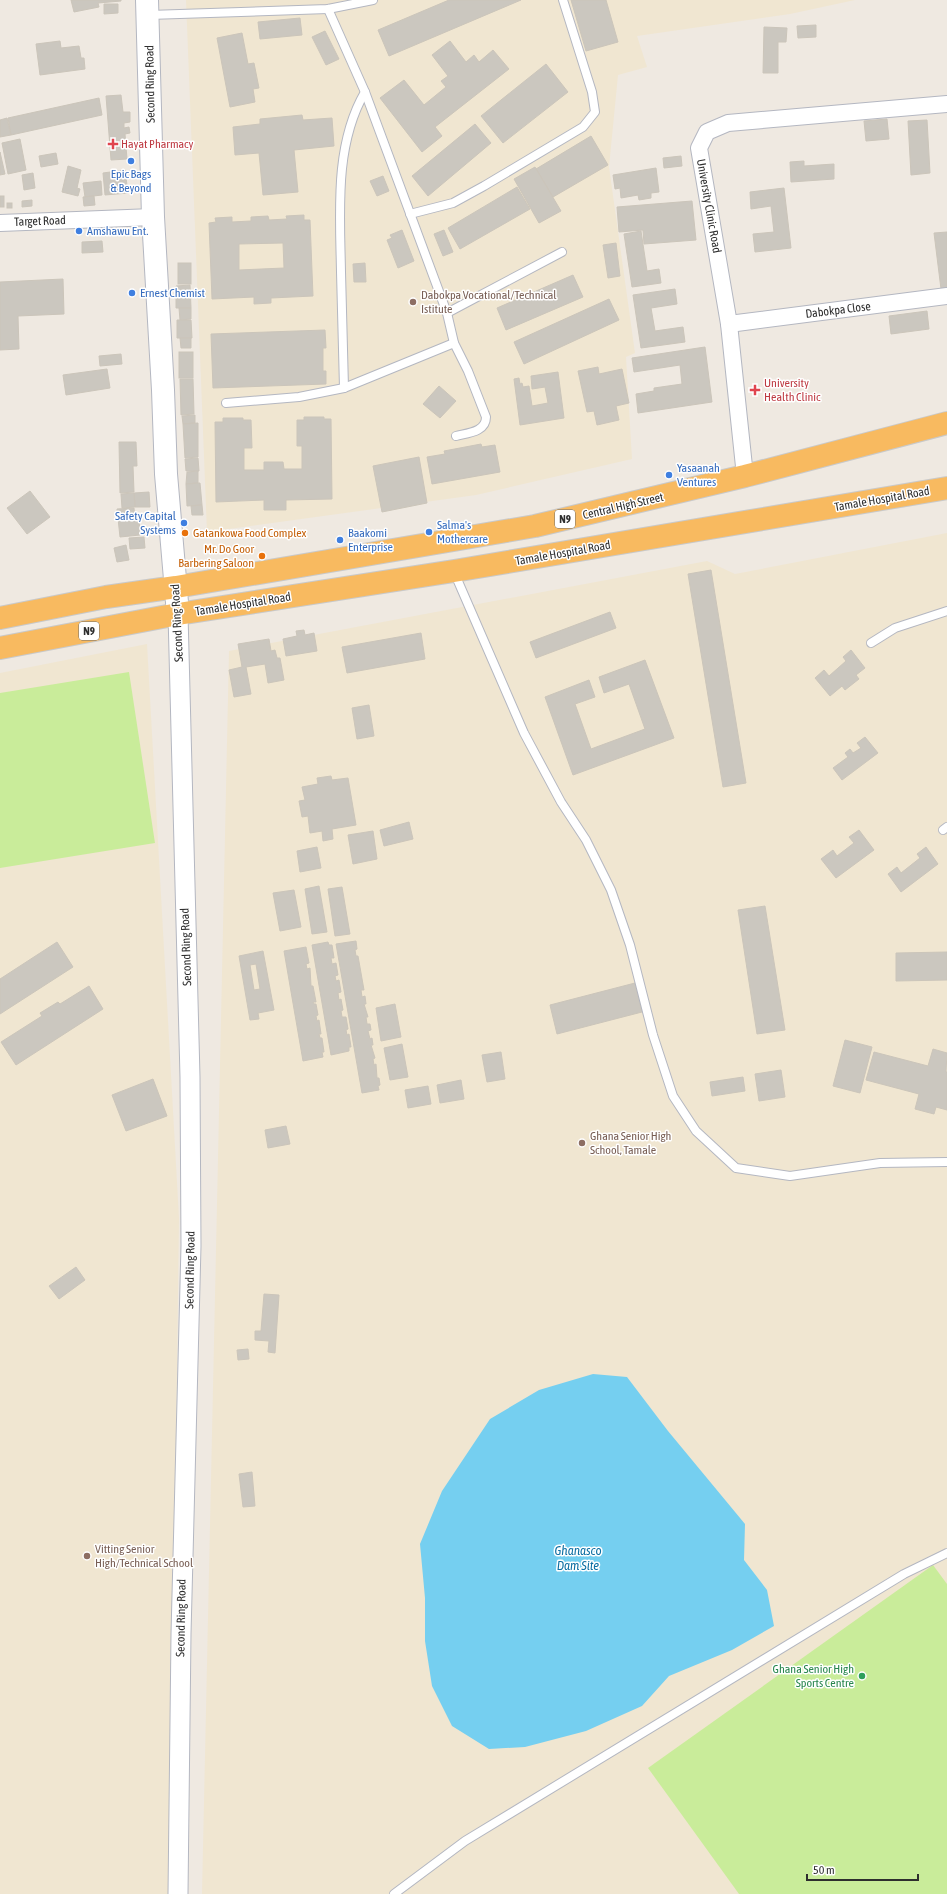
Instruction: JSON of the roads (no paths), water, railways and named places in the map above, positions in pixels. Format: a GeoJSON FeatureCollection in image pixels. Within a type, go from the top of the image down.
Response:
{"type":"FeatureCollection","features":[{"type":"Feature","properties":{"kind":"highway","name":"Central High Street"},"geometry":{"type":"LineString","coordinates":[[176,587],[535,526],[745,476],[947,423]]}},
{"type":"Feature","properties":{"kind":"highway","name":"Tamale Hospital Road"},"geometry":{"type":"LineString","coordinates":[[178,614],[454,571],[947,488]]}},
{"type":"Feature","properties":{"kind":"highway","name":"N9"},"geometry":{"type":"LineString","coordinates":[[0,618],[106,597],[176,587]]}},
{"type":"Feature","properties":{"kind":"highway","name":"N9"},"geometry":{"type":"LineString","coordinates":[[0,648],[178,614]]}},
{"type":"Feature","properties":{"kind":"main road","name":"Second Ring Road"},"geometry":{"type":"LineString","coordinates":[[148,8],[153,217],[163,382],[166,474],[178,614]]}},
{"type":"Feature","properties":{"kind":"street","name":"University Clinic Road"},"geometry":{"type":"LineString","coordinates":[[745,476],[729,324],[699,148],[706,132],[728,123],[947,104]]}},
{"type":"Feature","properties":{"kind":"street","name":"Target Road"},"geometry":{"type":"LineString","coordinates":[[0,223],[153,217]]}},
{"type":"Feature","properties":{"kind":"street","name":"Dabokpa Close"},"geometry":{"type":"LineString","coordinates":[[729,324],[947,296]]}},
{"type":"Feature","properties":{"kind":"street","name":"Second Ring Road"},"geometry":{"type":"LineString","coordinates":[[178,614],[190,1077],[191,1246],[181,1634],[178,1894]]}},
{"type":"Feature","properties":{"kind":"lane"},"geometry":{"type":"LineString","coordinates":[[148,8],[328,9],[373,0]]}},
{"type":"Feature","properties":{"kind":"lane"},"geometry":{"type":"LineString","coordinates":[[410,214],[453,202],[484,186],[583,127],[595,112],[592,92],[563,0]]}},
{"type":"Feature","properties":{"kind":"lane"},"geometry":{"type":"LineString","coordinates":[[328,9],[365,92],[447,313],[454,343],[468,371],[486,417],[486,424],[482,428],[456,436]]}},
{"type":"Feature","properties":{"kind":"lane"},"geometry":{"type":"LineString","coordinates":[[344,388],[340,199],[345,149],[355,109],[365,92]]}},
{"type":"Feature","properties":{"kind":"lane"},"geometry":{"type":"LineString","coordinates":[[447,313],[562,252]]}},
{"type":"Feature","properties":{"kind":"lane"},"geometry":{"type":"LineString","coordinates":[[226,404],[299,397],[344,388],[454,343]]}},
{"type":"Feature","properties":{"kind":"lane"},"geometry":{"type":"LineString","coordinates":[[454,571],[524,733],[561,802],[586,840],[610,890],[630,945],[653,1035],[673,1096],[696,1130],[736,1168],[790,1176],[880,1163],[947,1162]]}},
{"type":"Feature","properties":{"kind":"lane"},"geometry":{"type":"LineString","coordinates":[[871,643],[895,628],[947,611]]}},
{"type":"Feature","properties":{"kind":"lane"},"geometry":{"type":"LineString","coordinates":[[394,1894],[465,1840],[904,1574],[947,1553]]}},
{"type":"Feature","properties":{"kind":"water","name":"Ghanasco Dam Site"},"geometry":{"type":"Polygon","coordinates":[[[593,1374],[627,1377],[668,1431],[745,1524],[744,1560],[767,1590],[774,1626],[732,1650],[669,1676],[642,1706],[586,1731],[525,1747],[489,1749],[452,1726],[432,1686],[425,1641],[425,1598],[420,1544],[442,1491],[490,1419],[539,1390],[593,1374]]]}},
{"type":"Feature","properties":{"kind":"place","name":"Hayat Pharmacy"},"geometry":{"type":"Point","coordinates":[113,144]}},
{"type":"Feature","properties":{"kind":"place","name":"Epic Bags & Beyond"},"geometry":{"type":"Point","coordinates":[131,161]}},
{"type":"Feature","properties":{"kind":"place","name":"Amshawu Ent."},"geometry":{"type":"Point","coordinates":[79,231]}},
{"type":"Feature","properties":{"kind":"place","name":"Ernest Chemist"},"geometry":{"type":"Point","coordinates":[132,293]}},
{"type":"Feature","properties":{"kind":"place","name":"Dabokpa Vocational/Technical Istitute"},"geometry":{"type":"Point","coordinates":[413,302]}},
{"type":"Feature","properties":{"kind":"place","name":"University Health Clinic"},"geometry":{"type":"Point","coordinates":[755,390]}},
{"type":"Feature","properties":{"kind":"place","name":"Yasaanah Ventures"},"geometry":{"type":"Point","coordinates":[669,475]}},
{"type":"Feature","properties":{"kind":"place","name":"Safety Capital Systems"},"geometry":{"type":"Point","coordinates":[184,523]}},
{"type":"Feature","properties":{"kind":"place","name":"Salma's Mothercare"},"geometry":{"type":"Point","coordinates":[429,532]}},
{"type":"Feature","properties":{"kind":"place","name":"Gatankowa Food Complex"},"geometry":{"type":"Point","coordinates":[185,533]}},
{"type":"Feature","properties":{"kind":"place","name":"Baakomi Enterprise"},"geometry":{"type":"Point","coordinates":[340,540]}},
{"type":"Feature","properties":{"kind":"place","name":"Mr. Do Goor Barbering Saloon"},"geometry":{"type":"Point","coordinates":[262,556]}},
{"type":"Feature","properties":{"kind":"place","name":"Ghana Senior High School, Tamale"},"geometry":{"type":"Point","coordinates":[582,1143]}},
{"type":"Feature","properties":{"kind":"place","name":"Vitting Senior High/Technical School"},"geometry":{"type":"Point","coordinates":[87,1556]}},
{"type":"Feature","properties":{"kind":"place","name":"Ghana Senior High Sports Centre"},"geometry":{"type":"Point","coordinates":[862,1676]}}]}
